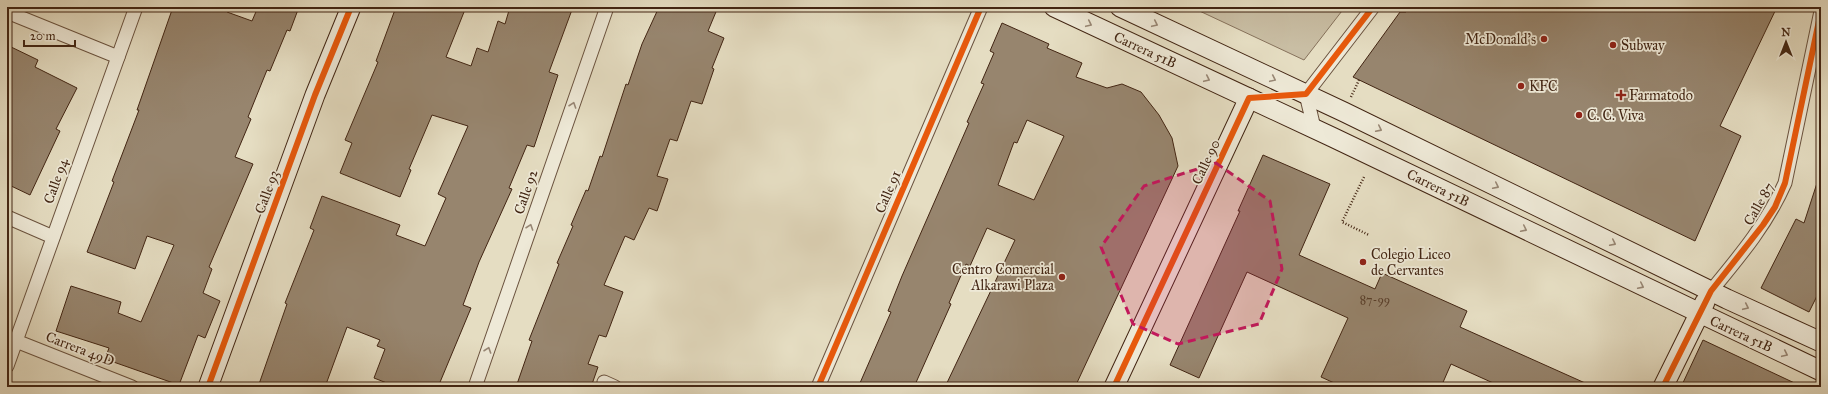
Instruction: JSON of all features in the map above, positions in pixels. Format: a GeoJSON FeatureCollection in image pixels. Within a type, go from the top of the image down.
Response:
{"type":"FeatureCollection","features":[{"type":"Feature","properties":{"kind":"main road","name":"Calle 93"},"geometry":{"type":"LineString","coordinates":[[208,387],[315,95],[351,7]]}},
{"type":"Feature","properties":{"kind":"main road","name":"Carrera 51B"},"geometry":{"type":"LineString","coordinates":[[1054,7],[1314,128],[1699,314],[1821,371]]}},
{"type":"Feature","properties":{"kind":"main road","name":"Carrera 51B"},"geometry":{"type":"LineString","coordinates":[[1120,7],[1306,94],[1711,291],[1821,342]]}},
{"type":"Feature","properties":{"kind":"main road"},"geometry":{"type":"LineString","coordinates":[[1249,98],[1306,94]]}},
{"type":"Feature","properties":{"kind":"main road","name":"Calle 90"},"geometry":{"type":"LineString","coordinates":[[1114,387],[1249,98]]}},
{"type":"Feature","properties":{"kind":"main road","name":"Calle 87"},"geometry":{"type":"LineString","coordinates":[[1663,387],[1711,291]]}},
{"type":"Feature","properties":{"kind":"street","name":"Calle 94"},"geometry":{"type":"LineString","coordinates":[[7,366],[136,7]]}},
{"type":"Feature","properties":{"kind":"street","name":"Calle 92"},"geometry":{"type":"LineString","coordinates":[[475,387],[607,7]]}},
{"type":"Feature","properties":{"kind":"street","name":"Calle 91"},"geometry":{"type":"LineString","coordinates":[[818,387],[981,7]]}},
{"type":"Feature","properties":{"kind":"street"},"geometry":{"type":"LineString","coordinates":[[1314,128],[1306,94],[1373,7]]}},
{"type":"Feature","properties":{"kind":"street"},"geometry":{"type":"LineString","coordinates":[[7,12],[118,57]]}},
{"type":"Feature","properties":{"kind":"street","name":"Calle 87"},"geometry":{"type":"LineString","coordinates":[[1711,291],[1763,225],[1775,207],[1785,183],[1821,12]]}},
{"type":"Feature","properties":{"kind":"street"},"geometry":{"type":"LineString","coordinates":[[7,217],[53,237]]}},
{"type":"Feature","properties":{"kind":"street","name":"Carrera 49D"},"geometry":{"type":"LineString","coordinates":[[16,342],[132,387]]}},
{"type":"Feature","properties":{"kind":"path"},"geometry":{"type":"LineString","coordinates":[[1348,102],[1359,80]]}},
{"type":"Feature","properties":{"kind":"path"},"geometry":{"type":"LineString","coordinates":[[1364,177],[1342,222],[1369,235]]}},
{"type":"Feature","properties":{"kind":"highlighted area"},"geometry":{"type":"Polygon","coordinates":[[[1216,163],[1270,201],[1282,269],[1259,324],[1178,344],[1133,324],[1101,247],[1144,186],[1216,163]]]}},
{"type":"Feature","properties":{"kind":"shaded area"},"geometry":{"type":"Polygon","coordinates":[[[1191,7],[1345,7],[1304,60],[1191,7]]]}},
{"type":"Feature","properties":{"kind":"building"},"geometry":{"type":"Polygon","coordinates":[[[173,7],[229,7],[227,12],[252,21],[258,7],[299,7],[290,31],[287,30],[270,71],[267,70],[248,117],[251,119],[235,157],[253,164],[209,267],[212,269],[203,293],[220,301],[205,338],[198,335],[179,385],[105,359],[109,348],[56,331],[71,286],[121,302],[118,313],[141,322],[174,245],[147,236],[135,269],[87,252],[114,182],[112,181],[139,110],[137,110],[173,7]]]}},
{"type":"Feature","properties":{"kind":"building"},"geometry":{"type":"Polygon","coordinates":[[[396,7],[466,7],[446,57],[471,66],[477,48],[488,52],[498,21],[505,24],[510,7],[573,7],[549,72],[558,75],[534,147],[527,145],[509,188],[512,189],[479,262],[463,305],[471,308],[438,387],[397,387],[374,378],[385,349],[377,346],[380,340],[347,327],[325,387],[258,387],[287,304],[285,303],[314,230],[310,228],[322,196],[400,225],[396,235],[425,246],[446,198],[438,194],[468,126],[432,115],[409,169],[411,170],[400,197],[340,173],[352,143],[345,140],[378,62],[376,61],[396,7]]]}},
{"type":"Feature","properties":{"kind":"building"},"geometry":{"type":"Polygon","coordinates":[[[659,7],[718,7],[708,31],[724,38],[712,68],[714,69],[702,104],[691,101],[677,141],[670,139],[657,176],[668,179],[657,211],[649,208],[634,240],[625,236],[604,285],[623,292],[606,337],[599,335],[588,364],[598,367],[591,387],[516,387],[532,341],[529,340],[559,264],[557,263],[573,226],[571,225],[586,190],[588,191],[600,156],[602,157],[626,84],[628,85],[642,44],[659,7]]]}},
{"type":"Feature","properties":{"kind":"building","name":"C. C. Viva"},"geometry":{"type":"Polygon","coordinates":[[[1408,7],[1777,7],[1720,126],[1741,136],[1695,241],[1353,77],[1400,12],[1406,12],[1408,7]]]}},
{"type":"Feature","properties":{"kind":"building"},"geometry":{"type":"Polygon","coordinates":[[[1002,23],[1049,44],[1047,48],[1082,63],[1076,77],[1107,88],[1122,84],[1141,92],[1159,115],[1172,138],[1178,166],[1075,387],[945,387],[1015,240],[987,228],[970,266],[966,264],[949,303],[951,304],[914,387],[869,387],[860,383],[891,312],[888,311],[902,276],[969,123],[967,122],[984,84],[981,83],[994,53],[990,51],[1002,23]],[[1027,120],[1017,143],[1014,142],[998,185],[1034,200],[1064,136],[1027,120]]]}},
{"type":"Feature","properties":{"kind":"building"},"geometry":{"type":"Polygon","coordinates":[[[7,45],[38,60],[35,67],[77,88],[56,129],[60,131],[30,195],[7,184],[7,45]]]}},
{"type":"Feature","properties":{"kind":"building"},"geometry":{"type":"Polygon","coordinates":[[[1263,155],[1330,184],[1299,255],[1375,289],[1382,273],[1467,311],[1460,327],[1594,387],[1502,387],[1451,364],[1441,387],[1343,387],[1321,377],[1348,318],[1247,272],[1199,378],[1170,365],[1240,211],[1238,211],[1263,155]]]}},
{"type":"Feature","properties":{"kind":"building"},"geometry":{"type":"Polygon","coordinates":[[[1818,180],[1821,180],[1821,288],[1809,312],[1761,288],[1796,219],[1804,223],[1818,180]]]}},
{"type":"Feature","properties":{"kind":"building"},"geometry":{"type":"Polygon","coordinates":[[[1703,340],[1803,387],[1681,387],[1703,340]]]}},
{"type":"Feature","properties":{"kind":"cycle path"},"geometry":{"type":"LineString","coordinates":[[208,387],[315,95],[351,7]]}},
{"type":"Feature","properties":{"kind":"cycle path"},"geometry":{"type":"LineString","coordinates":[[818,387],[981,7]]}},
{"type":"Feature","properties":{"kind":"cycle path"},"geometry":{"type":"LineString","coordinates":[[1114,387],[1249,98],[1306,94],[1373,7]]}},
{"type":"Feature","properties":{"kind":"cycle path"},"geometry":{"type":"LineString","coordinates":[[1663,387],[1711,291],[1763,225],[1775,207],[1785,183],[1821,11]]}},
{"type":"Feature","properties":{"kind":"place","name":"McDonald's"},"geometry":{"type":"Point","coordinates":[1544,39]}},
{"type":"Feature","properties":{"kind":"place","name":"Subway"},"geometry":{"type":"Point","coordinates":[1613,45]}},
{"type":"Feature","properties":{"kind":"place","name":"KFC"},"geometry":{"type":"Point","coordinates":[1521,86]}},
{"type":"Feature","properties":{"kind":"place","name":"Farmatodo"},"geometry":{"type":"Point","coordinates":[1621,95]}},
{"type":"Feature","properties":{"kind":"place","name":"C. C. Viva"},"geometry":{"type":"Point","coordinates":[1579,115]}},
{"type":"Feature","properties":{"kind":"place","name":"Colegio Liceo de Cervantes"},"geometry":{"type":"Point","coordinates":[1363,262]}},
{"type":"Feature","properties":{"kind":"place","name":"Centro Comercial Alkarawi Plaza"},"geometry":{"type":"Point","coordinates":[1062,277]}}]}
